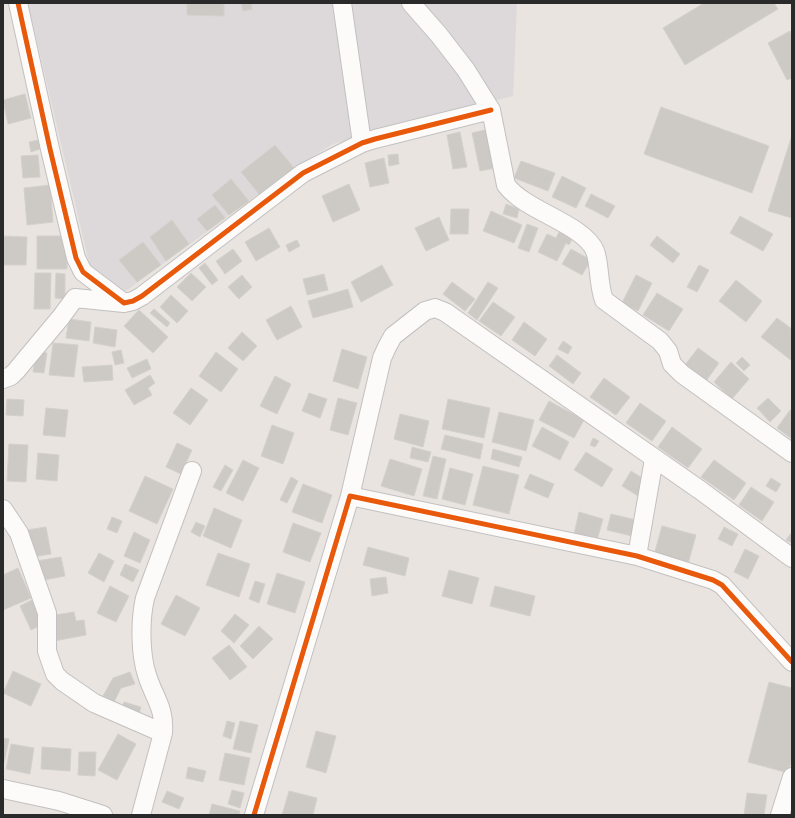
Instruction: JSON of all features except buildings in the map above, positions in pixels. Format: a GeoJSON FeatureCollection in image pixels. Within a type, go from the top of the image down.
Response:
{"type":"FeatureCollection","features":[{"type":"Feature","properties":{"kind":"street"},"geometry":{"type":"LineString","coordinates":[[18,3],[76,258],[83,272],[124,303]]}},
{"type":"Feature","properties":{"kind":"street"},"geometry":{"type":"LineString","coordinates":[[342,3],[362,143]]}},
{"type":"Feature","properties":{"kind":"street"},"geometry":{"type":"LineString","coordinates":[[411,3],[439,35],[466,70],[491,110],[506,185],[512,193],[568,226],[586,240],[595,251],[600,289],[604,300],[660,341],[668,351],[672,364],[682,374],[792,453]]}},
{"type":"Feature","properties":{"kind":"street"},"geometry":{"type":"LineString","coordinates":[[74,298],[124,303],[133,301],[142,296],[303,173],[362,143],[491,110]]}},
{"type":"Feature","properties":{"kind":"street"},"geometry":{"type":"LineString","coordinates":[[3,380],[11,376],[16,371],[61,317],[74,298],[83,272]]}},
{"type":"Feature","properties":{"kind":"street"},"geometry":{"type":"LineString","coordinates":[[254,815],[350,496],[382,358],[393,336],[425,311],[435,308],[445,312],[700,490],[792,558]]}},
{"type":"Feature","properties":{"kind":"street"},"geometry":{"type":"LineString","coordinates":[[636,556],[654,459]]}},
{"type":"Feature","properties":{"kind":"street"},"geometry":{"type":"LineString","coordinates":[[141,815],[163,733],[163,712],[143,664],[142,612],[145,598],[192,471]]}},
{"type":"Feature","properties":{"kind":"street"},"geometry":{"type":"LineString","coordinates":[[350,496],[636,556],[714,580],[722,585],[792,662]]}},
{"type":"Feature","properties":{"kind":"street"},"geometry":{"type":"LineString","coordinates":[[3,509],[20,533],[47,613],[47,650],[55,674],[62,681],[94,703],[163,733]]}},
{"type":"Feature","properties":{"kind":"street"},"geometry":{"type":"LineString","coordinates":[[780,815],[792,777]]}},
{"type":"Feature","properties":{"kind":"street"},"geometry":{"type":"LineString","coordinates":[[3,789],[59,801],[103,815]]}},
{"type":"Feature","properties":{"kind":"shaded area"},"geometry":{"type":"Polygon","coordinates":[[[28,3],[517,3],[513,96],[333,144],[294,168],[123,293],[90,267],[28,3]]]}},
{"type":"Feature","properties":{"kind":"cycle path"},"geometry":{"type":"LineString","coordinates":[[18,3],[76,258],[83,272],[124,303],[133,301],[142,296],[303,173],[362,143],[491,110]]}},
{"type":"Feature","properties":{"kind":"cycle path"},"geometry":{"type":"LineString","coordinates":[[254,815],[350,496],[637,556],[713,580],[722,585],[792,662]]}}]}
